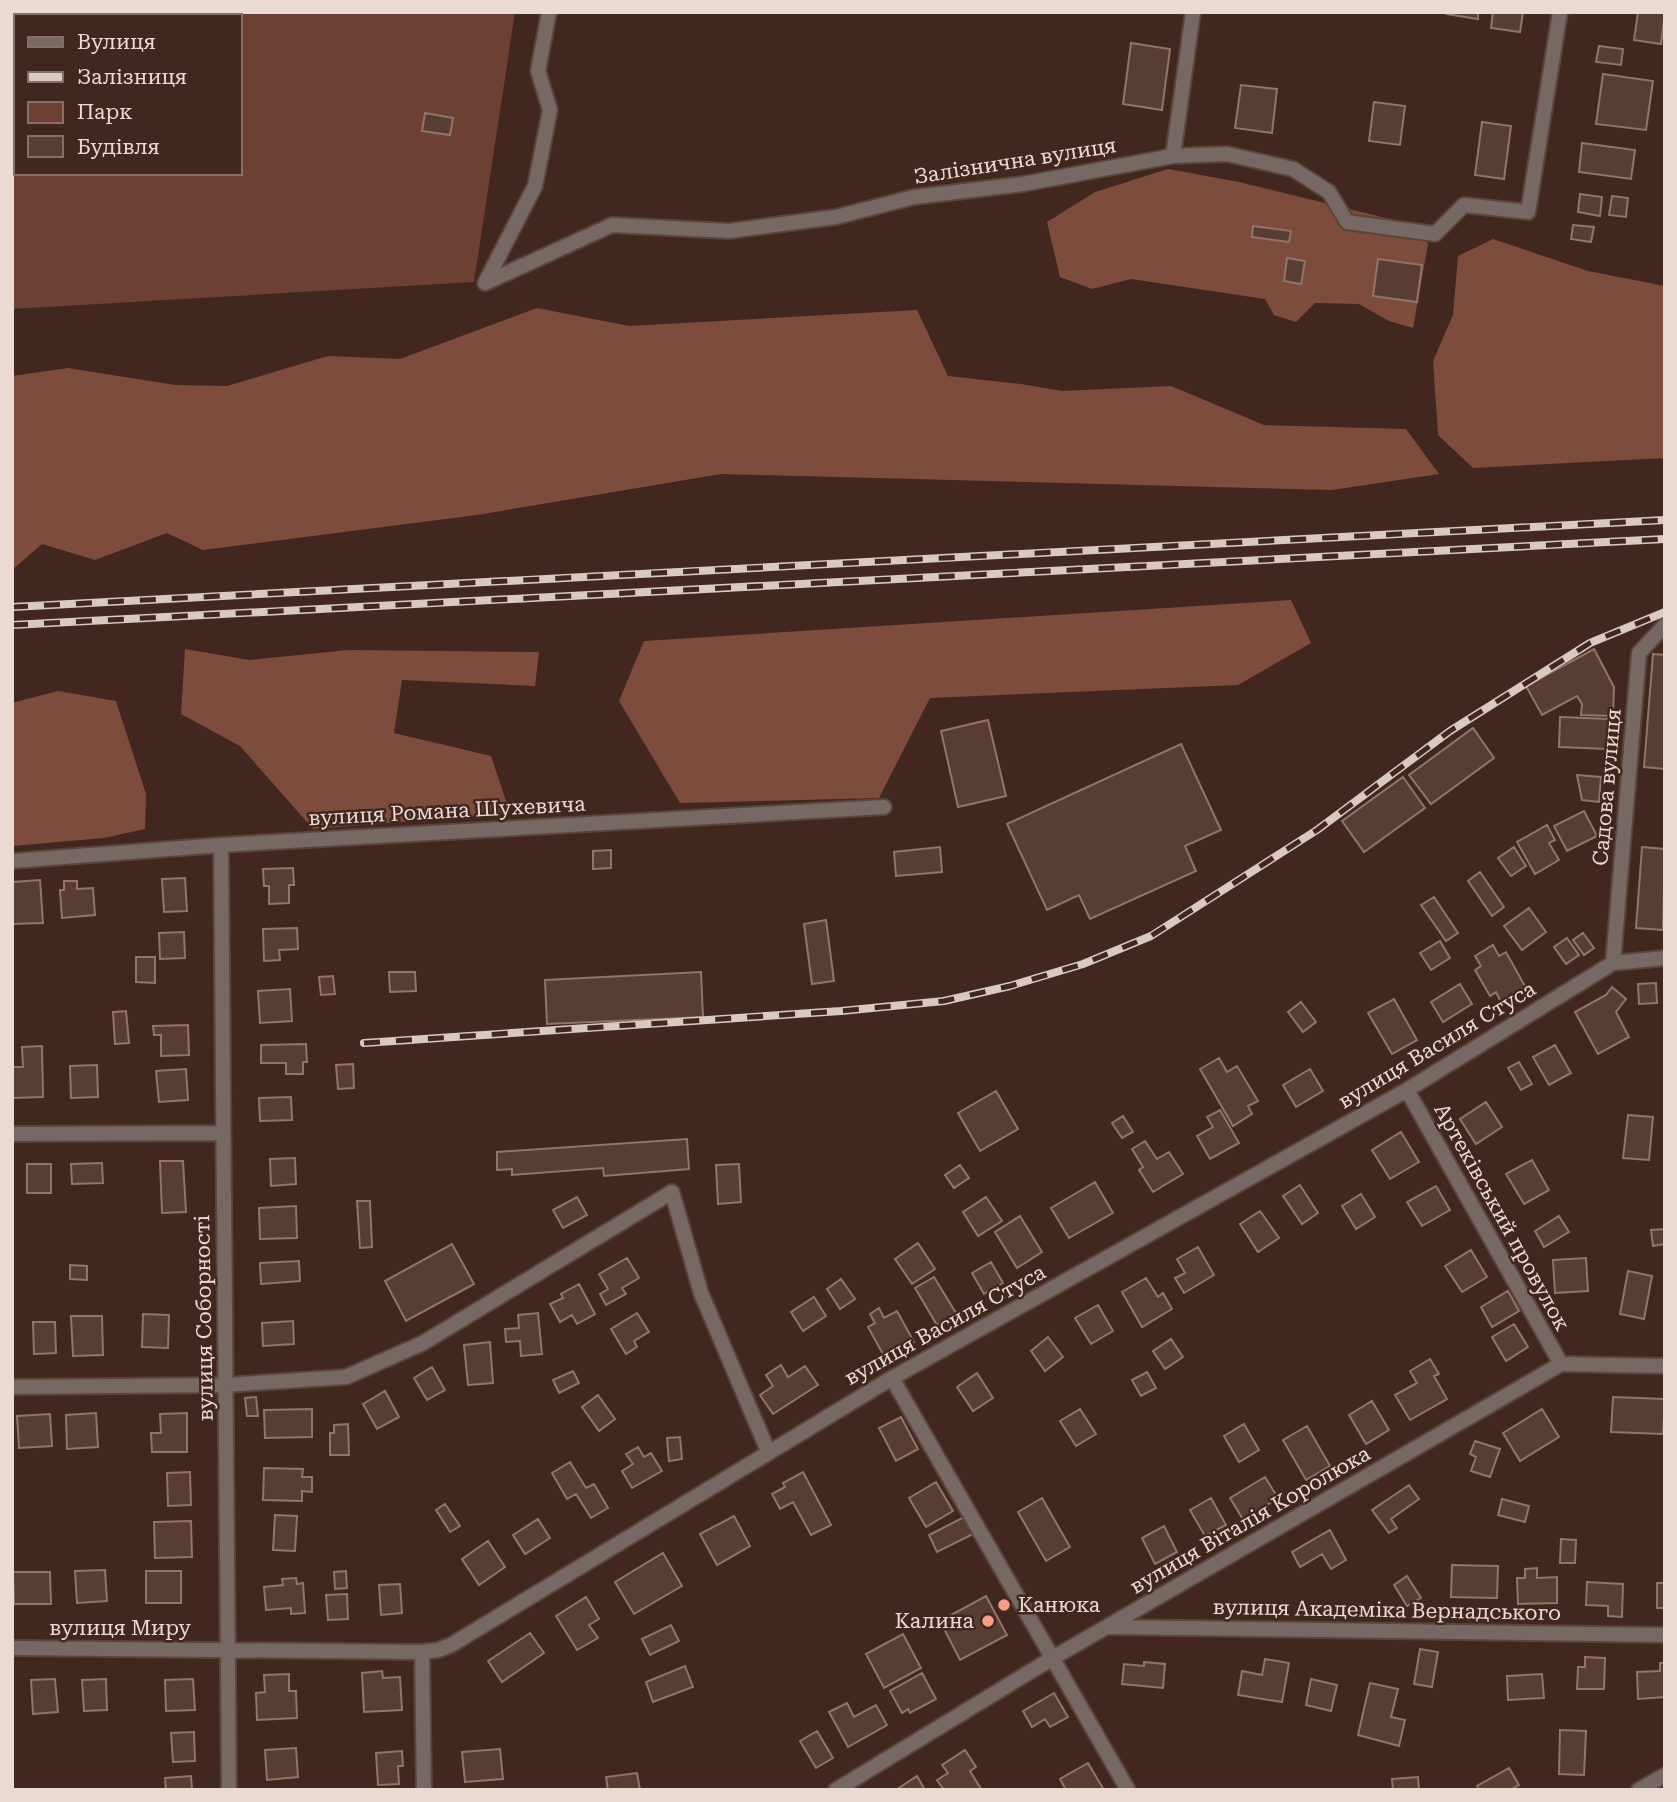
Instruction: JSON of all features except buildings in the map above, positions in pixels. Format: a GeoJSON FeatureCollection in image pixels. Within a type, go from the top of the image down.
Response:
{"type":"FeatureCollection","features":[{"type":"Feature","properties":{"kind":"street","name":"Залізнична вулиця"},"geometry":{"type":"LineString","coordinates":[[549,12],[538,71],[550,110],[534,186],[485,284],[612,225],[729,232],[836,217],[914,197],[1023,184],[1173,156],[1227,154],[1293,169],[1329,192],[1347,222],[1435,234],[1464,205],[1528,212],[1560,12]]}},
{"type":"Feature","properties":{"kind":"street"},"geometry":{"type":"LineString","coordinates":[[1173,156],[1193,12]]}},
{"type":"Feature","properties":{"kind":"street","name":"Садова вулиця"},"geometry":{"type":"LineString","coordinates":[[1613,963],[1639,653],[1665,625]]}},
{"type":"Feature","properties":{"kind":"street","name":"вулиця Романа Шухевича"},"geometry":{"type":"LineString","coordinates":[[12,861],[221,845],[884,807]]}},
{"type":"Feature","properties":{"kind":"street","name":"вулиця Соборності"},"geometry":{"type":"LineString","coordinates":[[221,845],[229,1790]]}},
{"type":"Feature","properties":{"kind":"street","name":"вулиця Василя Стуса"},"geometry":{"type":"LineString","coordinates":[[228,1649],[422,1652],[451,1645],[892,1378],[1407,1090],[1613,963],[1665,958]]}},
{"type":"Feature","properties":{"kind":"street","name":"Артеківський провулок"},"geometry":{"type":"LineString","coordinates":[[1407,1090],[1561,1364]]}},
{"type":"Feature","properties":{"kind":"street"},"geometry":{"type":"LineString","coordinates":[[12,1134],[223,1133]]}},
{"type":"Feature","properties":{"kind":"street"},"geometry":{"type":"LineString","coordinates":[[12,1387],[225,1385],[346,1377],[423,1343],[672,1192],[702,1293],[768,1451]]}},
{"type":"Feature","properties":{"kind":"street"},"geometry":{"type":"LineString","coordinates":[[1561,1364],[1665,1366]]}},
{"type":"Feature","properties":{"kind":"street","name":"вулиця Віталія Королюка"},"geometry":{"type":"LineString","coordinates":[[836,1790],[1051,1659],[1561,1364]]}},
{"type":"Feature","properties":{"kind":"street"},"geometry":{"type":"LineString","coordinates":[[892,1378],[1128,1790]]}},
{"type":"Feature","properties":{"kind":"street","name":"вулиця Академіка Вернадського"},"geometry":{"type":"LineString","coordinates":[[1108,1628],[1665,1635]]}},
{"type":"Feature","properties":{"kind":"street","name":"вулиця Миру"},"geometry":{"type":"LineString","coordinates":[[12,1648],[228,1649]]}},
{"type":"Feature","properties":{"kind":"street"},"geometry":{"type":"LineString","coordinates":[[422,1652],[424,1790]]}},
{"type":"Feature","properties":{"kind":"street"},"geometry":{"type":"LineString","coordinates":[[1639,1790],[1665,1775]]}},
{"type":"Feature","properties":{"kind":"green space"},"geometry":{"type":"Polygon","coordinates":[[[12,12],[515,12],[474,282],[12,309],[12,12]]]}},
{"type":"Feature","properties":{"kind":"shaded area"},"geometry":{"type":"Polygon","coordinates":[[[1168,169],[1239,182],[1414,225],[1428,244],[1413,328],[1389,321],[1359,304],[1315,303],[1296,322],[1274,315],[1265,299],[1131,279],[1092,289],[1060,277],[1047,222],[1095,192],[1168,169]]]}},
{"type":"Feature","properties":{"kind":"shaded area"},"geometry":{"type":"Polygon","coordinates":[[[1493,239],[1588,271],[1665,286],[1665,458],[1473,468],[1438,435],[1433,361],[1453,315],[1458,256],[1493,239]]]}},
{"type":"Feature","properties":{"kind":"shaded area"},"geometry":{"type":"Polygon","coordinates":[[[537,308],[629,326],[917,310],[948,376],[1062,391],[1171,386],[1264,425],[1406,429],[1439,474],[1332,490],[721,474],[477,515],[203,550],[167,533],[95,560],[42,544],[12,570],[12,376],[68,368],[175,385],[227,386],[328,356],[400,359],[537,308]]]}},
{"type":"Feature","properties":{"kind":"shaded area"},"geometry":{"type":"Polygon","coordinates":[[[1291,600],[1311,643],[1238,685],[930,698],[879,798],[680,803],[619,701],[644,641],[1291,600]]]}},
{"type":"Feature","properties":{"kind":"shaded area"},"geometry":{"type":"Polygon","coordinates":[[[185,649],[249,660],[348,650],[539,652],[535,686],[402,680],[394,733],[491,756],[510,813],[313,829],[240,746],[181,714],[185,649]]]}},
{"type":"Feature","properties":{"kind":"shaded area"},"geometry":{"type":"Polygon","coordinates":[[[58,691],[116,701],[146,794],[145,829],[104,838],[12,846],[12,703],[58,691]]]}},
{"type":"Feature","properties":{"kind":"railway"},"geometry":{"type":"LineString","coordinates":[[12,607],[1665,520]]}},
{"type":"Feature","properties":{"kind":"railway"},"geometry":{"type":"LineString","coordinates":[[12,625],[1665,539]]}},
{"type":"Feature","properties":{"kind":"railway"},"geometry":{"type":"LineString","coordinates":[[364,1043],[841,1011],[944,1001],[1010,986],[1083,964],[1151,936],[1317,830],[1450,731],[1590,643],[1665,612]]}},
{"type":"Feature","properties":{"kind":"place","name":"Канюка"},"geometry":{"type":"Point","coordinates":[1004,1605]}},
{"type":"Feature","properties":{"kind":"place","name":"Калина"},"geometry":{"type":"Point","coordinates":[988,1621]}}]}
